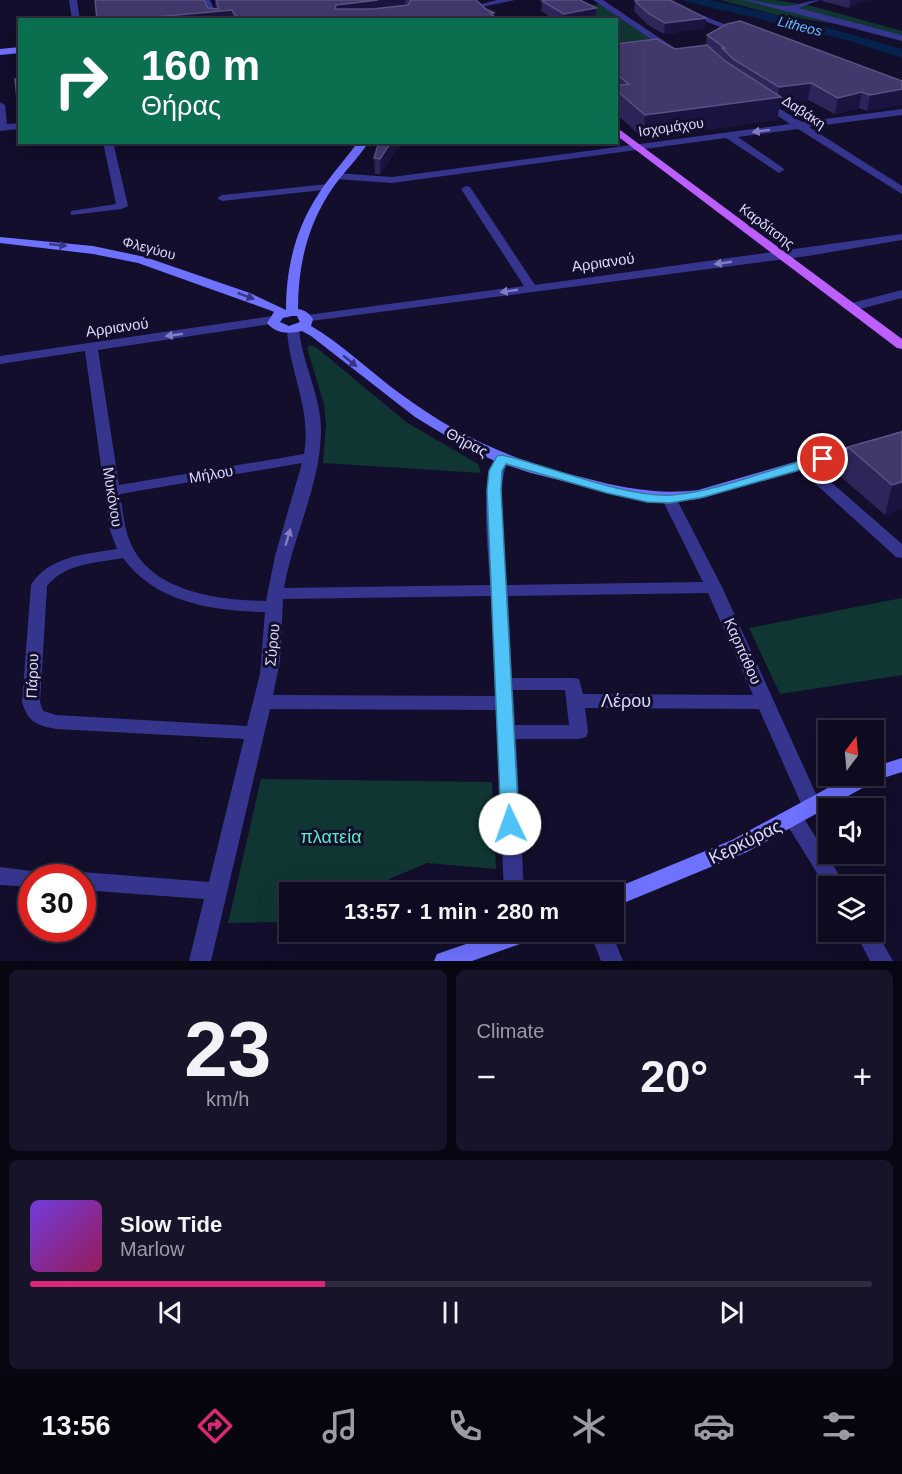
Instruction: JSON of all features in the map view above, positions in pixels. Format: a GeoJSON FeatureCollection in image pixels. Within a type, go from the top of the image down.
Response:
{"type":"FeatureCollection","features":[{"type":"Feature","properties":{"kind":"main road"},"geometry":{"type":"LineString","coordinates":[[468,0],[486,13]]}},
{"type":"Feature","properties":{"kind":"main road","name":"Καρδίτσης"},"geometry":{"type":"LineString","coordinates":[[618,132],[902,345]]}},
{"type":"Feature","properties":{"kind":"street"},"geometry":{"type":"LineString","coordinates":[[73,0],[76,18]]}},
{"type":"Feature","properties":{"kind":"street"},"geometry":{"type":"LineString","coordinates":[[206,0],[214,18]]}},
{"type":"Feature","properties":{"kind":"street"},"geometry":{"type":"LineString","coordinates":[[477,6],[511,0]]}},
{"type":"Feature","properties":{"kind":"street"},"geometry":{"type":"LineString","coordinates":[[597,0],[673,50]]}},
{"type":"Feature","properties":{"kind":"street"},"geometry":{"type":"LineString","coordinates":[[656,0],[728,30],[754,37]]}},
{"type":"Feature","properties":{"kind":"street"},"geometry":{"type":"LineString","coordinates":[[748,0],[806,4],[902,30]]}},
{"type":"Feature","properties":{"kind":"street"},"geometry":{"type":"LineString","coordinates":[[806,4],[816,0]]}},
{"type":"Feature","properties":{"kind":"street"},"geometry":{"type":"LineString","coordinates":[[789,4],[902,38]]}},
{"type":"Feature","properties":{"kind":"street"},"geometry":{"type":"LineString","coordinates":[[0,51],[18,50]]}},
{"type":"Feature","properties":{"kind":"street"},"geometry":{"type":"LineString","coordinates":[[655,53],[684,50]]}},
{"type":"Feature","properties":{"kind":"street","name":"Δαβάκη"},"geometry":{"type":"LineString","coordinates":[[751,94],[902,190]]}},
{"type":"Feature","properties":{"kind":"street"},"geometry":{"type":"LineString","coordinates":[[0,105],[1,128],[18,126]]}},
{"type":"Feature","properties":{"kind":"street","name":"Ισχομάχου"},"geometry":{"type":"LineString","coordinates":[[336,176],[392,180],[902,112]]}},
{"type":"Feature","properties":{"kind":"street"},"geometry":{"type":"LineString","coordinates":[[728,135],[779,170]]}},
{"type":"Feature","properties":{"kind":"street"},"geometry":{"type":"LineString","coordinates":[[75,213],[122,206],[108,144]]}},
{"type":"Feature","properties":{"kind":"street"},"geometry":{"type":"LineString","coordinates":[[282,315],[301,314],[301,325],[278,327],[282,315],[291,289],[296,254],[310,218],[328,187],[362,144]]}},
{"type":"Feature","properties":{"kind":"street"},"geometry":{"type":"LineString","coordinates":[[222,198],[328,187]]}},
{"type":"Feature","properties":{"kind":"street"},"geometry":{"type":"LineString","coordinates":[[466,189],[531,288]]}},
{"type":"Feature","properties":{"kind":"street","name":"Αρριανού"},"geometry":{"type":"LineString","coordinates":[[301,325],[531,288],[902,237]]}},
{"type":"Feature","properties":{"kind":"street","name":"Φλεγύου"},"geometry":{"type":"LineString","coordinates":[[0,240],[93,250],[141,260],[246,296],[276,308],[282,315]]}},
{"type":"Feature","properties":{"kind":"street"},"geometry":{"type":"LineString","coordinates":[[852,307],[902,294]]}},
{"type":"Feature","properties":{"kind":"street","name":"Αρριανού"},"geometry":{"type":"LineString","coordinates":[[0,360],[282,315]]}},
{"type":"Feature","properties":{"kind":"street","name":"Σύρου"},"geometry":{"type":"LineString","coordinates":[[200,961],[274,645],[275,600],[284,551],[310,457],[314,414],[297,356],[301,325]]}},
{"type":"Feature","properties":{"kind":"street","name":"Θήρας"},"geometry":{"type":"LineString","coordinates":[[301,325],[436,425],[502,459],[647,498],[670,499],[699,494],[902,435]]}},
{"type":"Feature","properties":{"kind":"street","name":"Μυκόνου"},"geometry":{"type":"LineString","coordinates":[[91,347],[119,538],[134,562],[160,584],[184,597],[220,604],[498,591],[714,587]]}},
{"type":"Feature","properties":{"kind":"street","name":"Μήλου"},"geometry":{"type":"LineString","coordinates":[[112,491],[310,457]]}},
{"type":"Feature","properties":{"kind":"street"},"geometry":{"type":"LineString","coordinates":[[502,459],[495,471],[494,482],[513,882]]}},
{"type":"Feature","properties":{"kind":"street"},"geometry":{"type":"LineString","coordinates":[[804,465],[902,553]]}},
{"type":"Feature","properties":{"kind":"street","name":"Καρπάθου"},"geometry":{"type":"LineString","coordinates":[[670,499],[714,587],[811,805]]}},
{"type":"Feature","properties":{"kind":"street","name":"Πάρου"},"geometry":{"type":"LineString","coordinates":[[126,552],[59,567],[47,574],[39,585],[31,702],[35,714],[47,721],[72,724],[254,733]]}},
{"type":"Feature","properties":{"kind":"street"},"geometry":{"type":"LineString","coordinates":[[503,684],[573,684],[579,732],[505,732]]}},
{"type":"Feature","properties":{"kind":"street","name":"Λέρου"},"geometry":{"type":"LineString","coordinates":[[575,701],[765,702]]}},
{"type":"Feature","properties":{"kind":"street"},"geometry":{"type":"LineString","coordinates":[[261,702],[504,703]]}},
{"type":"Feature","properties":{"kind":"street","name":"Κερκύρας"},"geometry":{"type":"LineString","coordinates":[[884,771],[902,765]]}},
{"type":"Feature","properties":{"kind":"street","name":"Κερκύρας"},"geometry":{"type":"LineString","coordinates":[[624,894],[733,849],[793,818],[811,805],[846,786]]}},
{"type":"Feature","properties":{"kind":"street"},"geometry":{"type":"LineString","coordinates":[[793,818],[830,876]]}},
{"type":"Feature","properties":{"kind":"street"},"geometry":{"type":"LineString","coordinates":[[0,876],[18,877]]}},
{"type":"Feature","properties":{"kind":"street"},"geometry":{"type":"LineString","coordinates":[[96,882],[216,891]]}},
{"type":"Feature","properties":{"kind":"street"},"geometry":{"type":"LineString","coordinates":[[445,961],[495,942]]}},
{"type":"Feature","properties":{"kind":"street"},"geometry":{"type":"LineString","coordinates":[[605,942],[612,961]]}},
{"type":"Feature","properties":{"kind":"street"},"geometry":{"type":"LineString","coordinates":[[871,942],[882,961]]}},
{"type":"Feature","properties":{"kind":"green space"},"geometry":{"type":"Polygon","coordinates":[[[720,0],[774,0],[812,6],[902,31],[902,37],[882,31],[777,15],[720,0]]]}},
{"type":"Feature","properties":{"kind":"green space"},"geometry":{"type":"Polygon","coordinates":[[[599,4],[665,47],[618,50],[618,18],[598,18],[580,8],[599,4]]]}},
{"type":"Feature","properties":{"kind":"green space"},"geometry":{"type":"Polygon","coordinates":[[[310,345],[317,348],[406,422],[478,464],[481,473],[323,463],[326,424],[324,404],[307,348],[310,345]]]}},
{"type":"Feature","properties":{"kind":"green space"},"geometry":{"type":"Polygon","coordinates":[[[902,598],[902,675],[780,694],[749,628],[902,598]]]}},
{"type":"Feature","properties":{"kind":"green space","name":"πλατεία"},"geometry":{"type":"Polygon","coordinates":[[[261,779],[492,782],[496,869],[427,863],[382,882],[279,882],[279,922],[228,923],[261,779]]]}},
{"type":"Feature","properties":{"kind":"water","name":"Litheos"},"geometry":{"type":"Polygon","coordinates":[[[680,0],[710,0],[812,23],[902,49],[902,58],[847,40],[680,0]]]}},
{"type":"Feature","properties":{"kind":"building"},"geometry":{"type":"Polygon","coordinates":[[[95,0],[204,0],[208,8],[219,9],[216,0],[378,0],[336,5],[335,9],[373,9],[408,5],[411,0],[476,0],[495,13],[490,13],[496,18],[237,18],[232,10],[145,18],[97,18],[95,0]]]}},
{"type":"Feature","properties":{"kind":"building"},"geometry":{"type":"Polygon","coordinates":[[[580,0],[596,8],[564,14],[542,1],[580,0]]]}},
{"type":"Feature","properties":{"kind":"building"},"geometry":{"type":"Polygon","coordinates":[[[670,0],[706,18],[665,23],[649,14],[635,1],[670,0]]]}},
{"type":"Feature","properties":{"kind":"building"},"geometry":{"type":"Polygon","coordinates":[[[740,21],[902,81],[902,89],[870,95],[862,92],[838,98],[811,83],[779,87],[733,59],[722,48],[725,48],[707,35],[727,24],[740,21]]]}},
{"type":"Feature","properties":{"kind":"building"},"geometry":{"type":"Polygon","coordinates":[[[657,39],[675,49],[707,45],[725,61],[781,97],[645,115],[618,92],[618,86],[629,84],[618,76],[618,44],[657,39]]]}},
{"type":"Feature","properties":{"kind":"building"},"geometry":{"type":"Polygon","coordinates":[[[15,79],[18,79],[18,108],[15,79]]]}},
{"type":"Feature","properties":{"kind":"building"},"geometry":{"type":"Polygon","coordinates":[[[378,144],[390,144],[380,159],[374,158],[378,144]]]}},
{"type":"Feature","properties":{"kind":"building"},"geometry":{"type":"Polygon","coordinates":[[[902,432],[902,482],[892,485],[848,447],[902,432]]]}},
{"type":"Feature","properties":{"kind":"route"},"geometry":{"type":"LineString","coordinates":[[510,824],[494,490],[495,471],[502,459],[607,489],[647,498],[670,499],[699,494],[823,459]]}}]}
